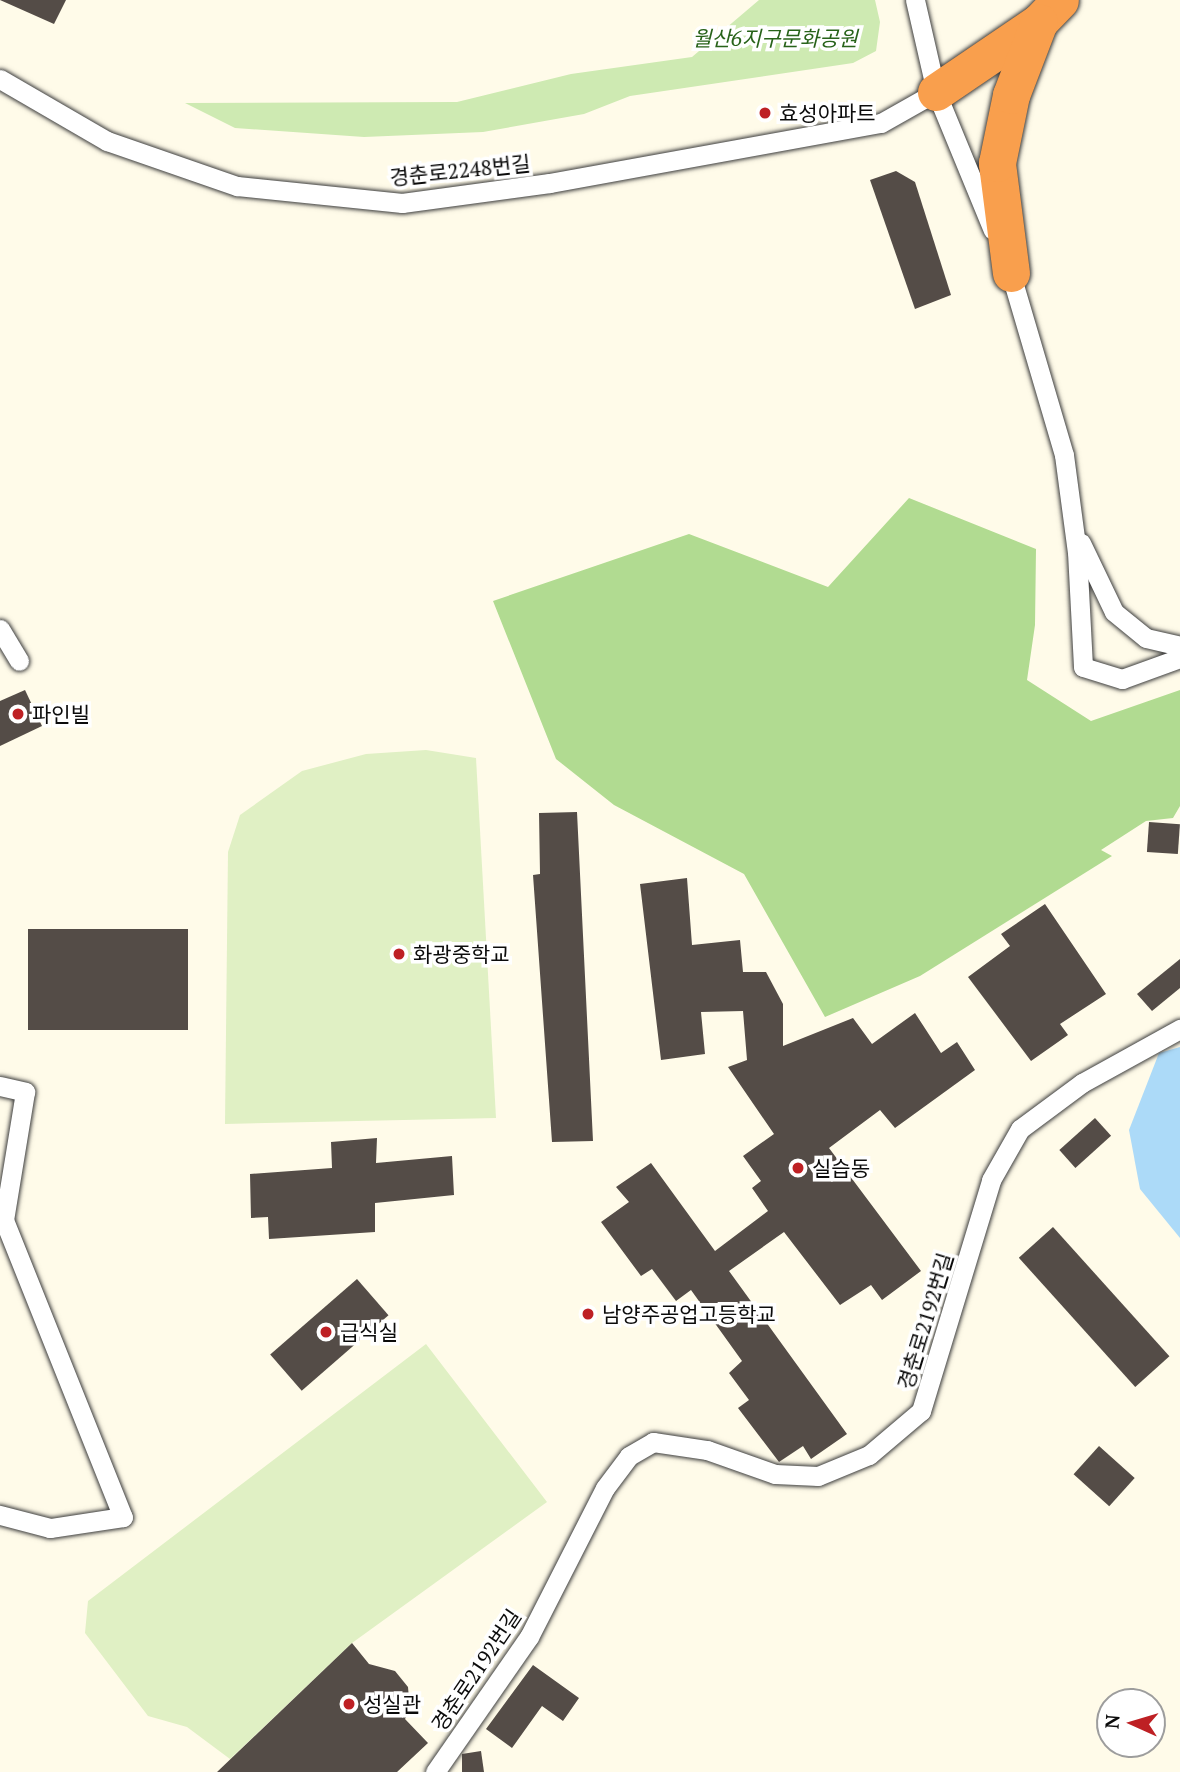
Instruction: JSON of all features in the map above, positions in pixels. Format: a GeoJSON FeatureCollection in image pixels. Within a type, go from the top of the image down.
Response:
{"type":"FeatureCollection","features":[{"type":"Feature","properties":{"kind":"highway"},"geometry":{"type":"LineString","coordinates":[[936,92],[1043,7]]}},
{"type":"Feature","properties":{"kind":"highway"},"geometry":{"type":"LineString","coordinates":[[1011,273],[997,163],[1011,95],[1043,7]]}},
{"type":"Feature","properties":{"kind":"street"},"geometry":{"type":"LineString","coordinates":[[915,0],[936,92],[1011,273],[1064,455],[1073,522],[1083,667],[1122,679],[1180,658]]}},
{"type":"Feature","properties":{"kind":"street","name":"경춘로2248번길"},"geometry":{"type":"LineString","coordinates":[[0,79],[107,141],[237,186],[402,203],[550,183],[881,123],[936,92]]}},
{"type":"Feature","properties":{"kind":"street"},"geometry":{"type":"LineString","coordinates":[[1073,522],[1114,612],[1146,638],[1180,646]]}},
{"type":"Feature","properties":{"kind":"street"},"geometry":{"type":"LineString","coordinates":[[0,629],[19,661]]}},
{"type":"Feature","properties":{"kind":"street","name":"경춘로2192번길"},"geometry":{"type":"LineString","coordinates":[[435,1772],[529,1637],[605,1488],[629,1456],[653,1442],[707,1450],[775,1474],[818,1475],[869,1455],[921,1411],[990,1180],[1020,1129],[1082,1083],[1180,1029]]}},
{"type":"Feature","properties":{"kind":"street"},"geometry":{"type":"LineString","coordinates":[[0,1086],[25,1092],[4,1220],[123,1517],[50,1528],[0,1515]]}},
{"type":"Feature","properties":{"kind":"green space","name":"월산6지구문화공원"},"geometry":{"type":"Polygon","coordinates":[[[759,0],[875,0],[880,22],[876,51],[853,63],[630,96],[584,114],[483,132],[364,137],[235,128],[185,103],[457,102],[571,74],[692,57],[759,0]]]}},
{"type":"Feature","properties":{"kind":"green space"},"geometry":{"type":"Polygon","coordinates":[[[909,498],[1036,549],[1035,625],[1027,680],[1091,721],[1180,690],[1180,806],[1173,818],[1146,821],[1101,850],[1112,856],[920,976],[825,1017],[744,874],[614,805],[556,759],[493,601],[689,534],[828,587],[909,498]]]}},
{"type":"Feature","properties":{"kind":"green space"},"geometry":{"type":"Polygon","coordinates":[[[426,750],[476,758],[496,1118],[225,1124],[228,852],[240,815],[302,771],[366,754],[426,750]]]}},
{"type":"Feature","properties":{"kind":"green space"},"geometry":{"type":"Polygon","coordinates":[[[426,1344],[547,1502],[352,1643],[230,1759],[187,1727],[148,1716],[85,1633],[88,1601],[426,1344]]]}},
{"type":"Feature","properties":{"kind":"water"},"geometry":{"type":"Polygon","coordinates":[[[1180,1047],[1180,1238],[1140,1189],[1129,1130],[1159,1053],[1180,1047]]]}},
{"type":"Feature","properties":{"kind":"building"},"geometry":{"type":"Polygon","coordinates":[[[0,0],[66,0],[54,24],[0,0]]]}},
{"type":"Feature","properties":{"kind":"building"},"geometry":{"type":"Polygon","coordinates":[[[896,171],[915,182],[951,295],[915,309],[870,180],[896,171]]]}},
{"type":"Feature","properties":{"kind":"building","name":"파인빌"},"geometry":{"type":"Polygon","coordinates":[[[25,690],[42,726],[0,746],[0,701],[25,690]]]}},
{"type":"Feature","properties":{"kind":"building"},"geometry":{"type":"Polygon","coordinates":[[[577,812],[593,1141],[552,1142],[533,875],[540,874],[539,813],[577,812]]]}},
{"type":"Feature","properties":{"kind":"building"},"geometry":{"type":"Polygon","coordinates":[[[1149,822],[1180,824],[1178,854],[1147,852],[1149,822]]]}},
{"type":"Feature","properties":{"kind":"building"},"geometry":{"type":"Polygon","coordinates":[[[687,878],[692,945],[740,940],[743,972],[766,972],[783,1004],[783,1046],[853,1018],[872,1044],[915,1013],[941,1053],[957,1042],[975,1070],[895,1128],[880,1110],[829,1148],[921,1271],[882,1300],[871,1285],[840,1305],[784,1232],[729,1271],[847,1434],[811,1459],[803,1446],[779,1462],[738,1408],[749,1400],[729,1373],[742,1361],[691,1290],[676,1301],[652,1269],[641,1276],[601,1222],[629,1202],[616,1187],[651,1163],[715,1251],[768,1211],[752,1188],[761,1181],[743,1156],[774,1134],[728,1067],[747,1060],[743,1011],[701,1012],[705,1054],[661,1060],[640,884],[687,878]]]}},
{"type":"Feature","properties":{"kind":"building"},"geometry":{"type":"Polygon","coordinates":[[[1045,904],[1106,994],[1060,1024],[1068,1035],[1031,1061],[968,977],[1010,946],[1001,934],[1045,904]]]}},
{"type":"Feature","properties":{"kind":"building"},"geometry":{"type":"Polygon","coordinates":[[[28,929],[188,929],[188,1030],[28,1030],[28,929]]]}},
{"type":"Feature","properties":{"kind":"building"},"geometry":{"type":"Polygon","coordinates":[[[1180,959],[1180,988],[1152,1011],[1137,994],[1180,959]]]}},
{"type":"Feature","properties":{"kind":"building"},"geometry":{"type":"Polygon","coordinates":[[[1095,1118],[1111,1136],[1075,1168],[1059,1150],[1095,1118]]]}},
{"type":"Feature","properties":{"kind":"building"},"geometry":{"type":"Polygon","coordinates":[[[377,1138],[376,1163],[452,1156],[454,1195],[375,1203],[375,1232],[269,1239],[268,1217],[251,1218],[250,1174],[332,1168],[331,1142],[377,1138]]]}},
{"type":"Feature","properties":{"kind":"building"},"geometry":{"type":"Polygon","coordinates":[[[1053,1227],[1169,1356],[1135,1387],[1019,1258],[1053,1227]]]}},
{"type":"Feature","properties":{"kind":"building","name":"급식실"},"geometry":{"type":"Polygon","coordinates":[[[357,1279],[388,1315],[302,1391],[270,1354],[357,1279]]]}},
{"type":"Feature","properties":{"kind":"building"},"geometry":{"type":"Polygon","coordinates":[[[1099,1446],[1135,1478],[1109,1506],[1074,1474],[1099,1446]]]}},
{"type":"Feature","properties":{"kind":"building","name":"성실관"},"geometry":{"type":"Polygon","coordinates":[[[352,1643],[369,1664],[395,1671],[408,1687],[410,1710],[405,1719],[428,1743],[397,1772],[217,1772],[352,1643]]]}},
{"type":"Feature","properties":{"kind":"building"},"geometry":{"type":"Polygon","coordinates":[[[533,1665],[579,1698],[563,1721],[542,1706],[512,1748],[486,1729],[533,1665]]]}},
{"type":"Feature","properties":{"kind":"building"},"geometry":{"type":"Polygon","coordinates":[[[481,1751],[484,1772],[462,1772],[462,1754],[481,1751]]]}},
{"type":"Feature","properties":{"kind":"place","name":"효성아파트"},"geometry":{"type":"Point","coordinates":[765,113]}},
{"type":"Feature","properties":{"kind":"place","name":"파인빌"},"geometry":{"type":"Point","coordinates":[18,714]}},
{"type":"Feature","properties":{"kind":"place","name":"화광중학교"},"geometry":{"type":"Point","coordinates":[399,954]}},
{"type":"Feature","properties":{"kind":"place","name":"실습동"},"geometry":{"type":"Point","coordinates":[798,1168]}},
{"type":"Feature","properties":{"kind":"place","name":"남양주공업고등학교"},"geometry":{"type":"Point","coordinates":[588,1314]}},
{"type":"Feature","properties":{"kind":"place","name":"급식실"},"geometry":{"type":"Point","coordinates":[326,1332]}},
{"type":"Feature","properties":{"kind":"place","name":"성실관"},"geometry":{"type":"Point","coordinates":[349,1704]}}]}
